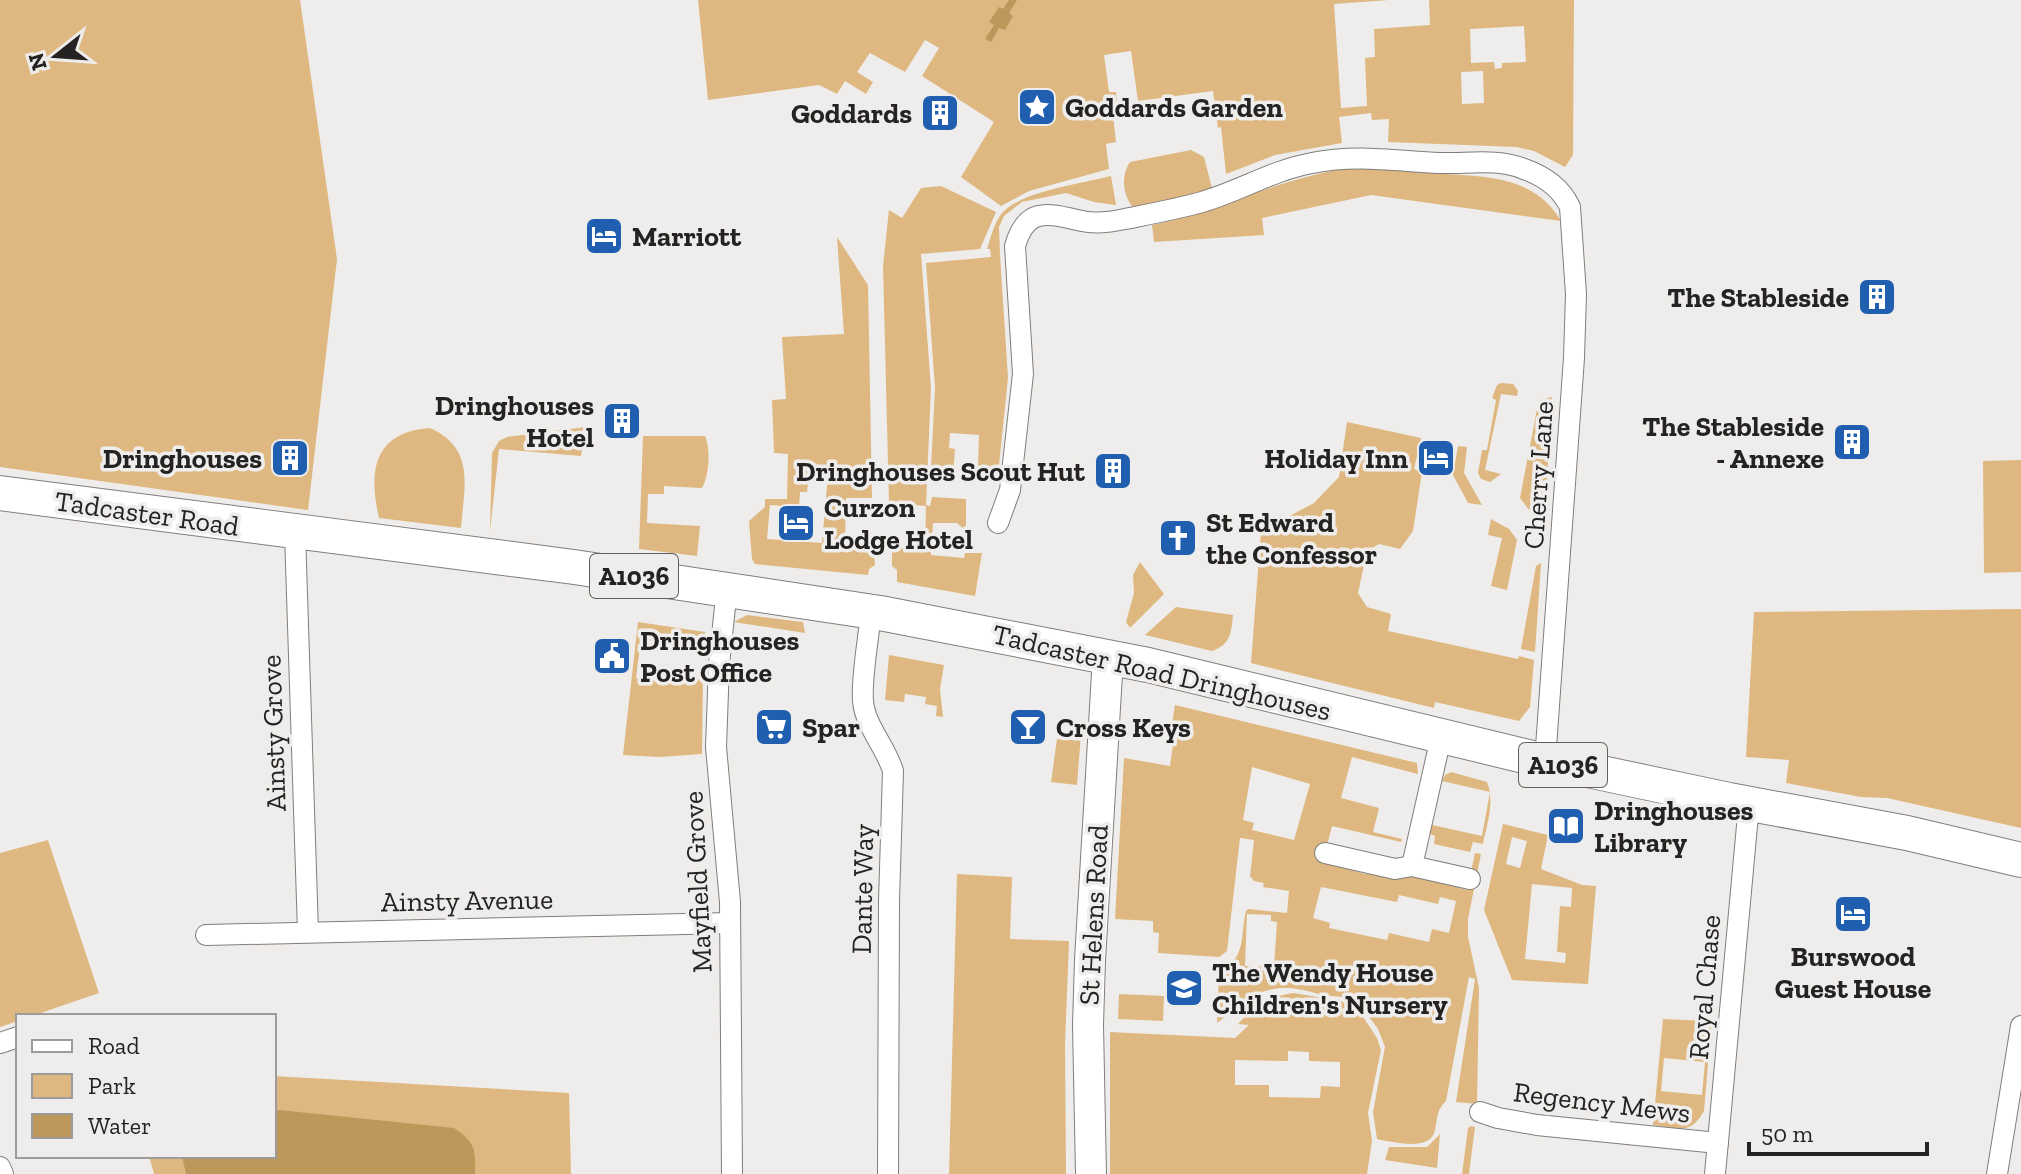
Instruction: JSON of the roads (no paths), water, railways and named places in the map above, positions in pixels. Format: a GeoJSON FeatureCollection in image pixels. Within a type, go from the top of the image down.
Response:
{"type":"FeatureCollection","features":[{"type":"Feature","properties":{"kind":"main road","name":"Tadcaster Road"},"geometry":{"type":"LineString","coordinates":[[0,493],[295,533]]}},
{"type":"Feature","properties":{"kind":"main road","name":"Tadcaster Road Dringhouses"},"geometry":{"type":"LineString","coordinates":[[295,533],[727,588],[871,612],[1108,657],[1545,761],[1907,833],[2021,860]]}},
{"type":"Feature","properties":{"kind":"street","name":"Cherry Lane"},"geometry":{"type":"LineString","coordinates":[[998,523],[1010,490],[1023,374],[1015,246],[1020,230],[1028,220],[1041,215],[1060,214],[1084,222],[1104,223],[1125,219],[1203,202],[1282,170],[1344,157],[1510,165],[1547,180],[1564,194],[1570,207],[1576,294],[1545,761]]}},
{"type":"Feature","properties":{"kind":"street","name":"Ainsty Grove"},"geometry":{"type":"LineString","coordinates":[[295,533],[308,932]]}},
{"type":"Feature","properties":{"kind":"street","name":"Mayfield Grove"},"geometry":{"type":"LineString","coordinates":[[727,588],[719,664],[716,747],[730,923],[732,1174]]}},
{"type":"Feature","properties":{"kind":"street","name":"Dante Way"},"geometry":{"type":"LineString","coordinates":[[871,612],[863,702],[893,771],[888,1174]]}},
{"type":"Feature","properties":{"kind":"street","name":"St Helens Road"},"geometry":{"type":"LineString","coordinates":[[1091,1174],[1090,960],[1108,657]]}},
{"type":"Feature","properties":{"kind":"street"},"geometry":{"type":"LineString","coordinates":[[1412,866],[1441,737]]}},
{"type":"Feature","properties":{"kind":"street","name":"Royal Chase"},"geometry":{"type":"LineString","coordinates":[[1715,1174],[1749,804]]}},
{"type":"Feature","properties":{"kind":"street"},"geometry":{"type":"LineString","coordinates":[[1325,853],[1395,869],[1412,866],[1470,879]]}},
{"type":"Feature","properties":{"kind":"street","name":"Ainsty Avenue"},"geometry":{"type":"LineString","coordinates":[[206,935],[730,923]]}},
{"type":"Feature","properties":{"kind":"street"},"geometry":{"type":"LineString","coordinates":[[1997,1174],[2021,1026]]}},
{"type":"Feature","properties":{"kind":"street","name":"Regency Mews"},"geometry":{"type":"LineString","coordinates":[[1480,1112],[1537,1125],[1718,1143]]}},
{"type":"Feature","properties":{"kind":"street"},"geometry":{"type":"LineString","coordinates":[[0,1167],[3,1174]]}},
{"type":"Feature","properties":{"kind":"water"},"geometry":{"type":"Polygon","coordinates":[[[1009,0],[1017,0],[1009,13],[1013,16],[1005,30],[999,28],[991,42],[985,39],[994,25],[989,22],[999,7],[1003,9],[1009,0]]]}},
{"type":"Feature","properties":{"kind":"water"},"geometry":{"type":"Polygon","coordinates":[[[276,1111],[454,1128],[473,1147],[475,1174],[186,1174],[182,1158],[276,1158],[276,1111]]]}},
{"type":"Feature","properties":{"kind":"place","name":"Goddards Garden"},"geometry":{"type":"Point","coordinates":[1037,107]}},
{"type":"Feature","properties":{"kind":"place","name":"Goddards"},"geometry":{"type":"Point","coordinates":[940,113]}},
{"type":"Feature","properties":{"kind":"place","name":"Marriott"},"geometry":{"type":"Point","coordinates":[604,236]}},
{"type":"Feature","properties":{"kind":"place","name":"The Stableside"},"geometry":{"type":"Point","coordinates":[1877,297]}},
{"type":"Feature","properties":{"kind":"place","name":"Dringhouses Hotel"},"geometry":{"type":"Point","coordinates":[622,421]}},
{"type":"Feature","properties":{"kind":"place","name":"The Stableside - Annexe"},"geometry":{"type":"Point","coordinates":[1852,442]}},
{"type":"Feature","properties":{"kind":"place","name":"Dringhouses"},"geometry":{"type":"Point","coordinates":[290,458]}},
{"type":"Feature","properties":{"kind":"place","name":"Holiday Inn"},"geometry":{"type":"Point","coordinates":[1436,458]}},
{"type":"Feature","properties":{"kind":"place","name":"Dringhouses Scout Hut"},"geometry":{"type":"Point","coordinates":[1113,471]}},
{"type":"Feature","properties":{"kind":"place","name":"Curzon Lodge Hotel"},"geometry":{"type":"Point","coordinates":[796,523]}},
{"type":"Feature","properties":{"kind":"place","name":"St Edward the Confessor"},"geometry":{"type":"Point","coordinates":[1178,538]}},
{"type":"Feature","properties":{"kind":"place","name":"Dringhouses Post Office"},"geometry":{"type":"Point","coordinates":[612,656]}},
{"type":"Feature","properties":{"kind":"place","name":"Spar"},"geometry":{"type":"Point","coordinates":[774,727]}},
{"type":"Feature","properties":{"kind":"place","name":"Cross Keys"},"geometry":{"type":"Point","coordinates":[1028,727]}},
{"type":"Feature","properties":{"kind":"place","name":"Dringhouses Library"},"geometry":{"type":"Point","coordinates":[1566,826]}},
{"type":"Feature","properties":{"kind":"place","name":"Burswood Guest House"},"geometry":{"type":"Point","coordinates":[1853,914]}},
{"type":"Feature","properties":{"kind":"place","name":"The Wendy House Children's Nursery"},"geometry":{"type":"Point","coordinates":[1184,988]}}]}
